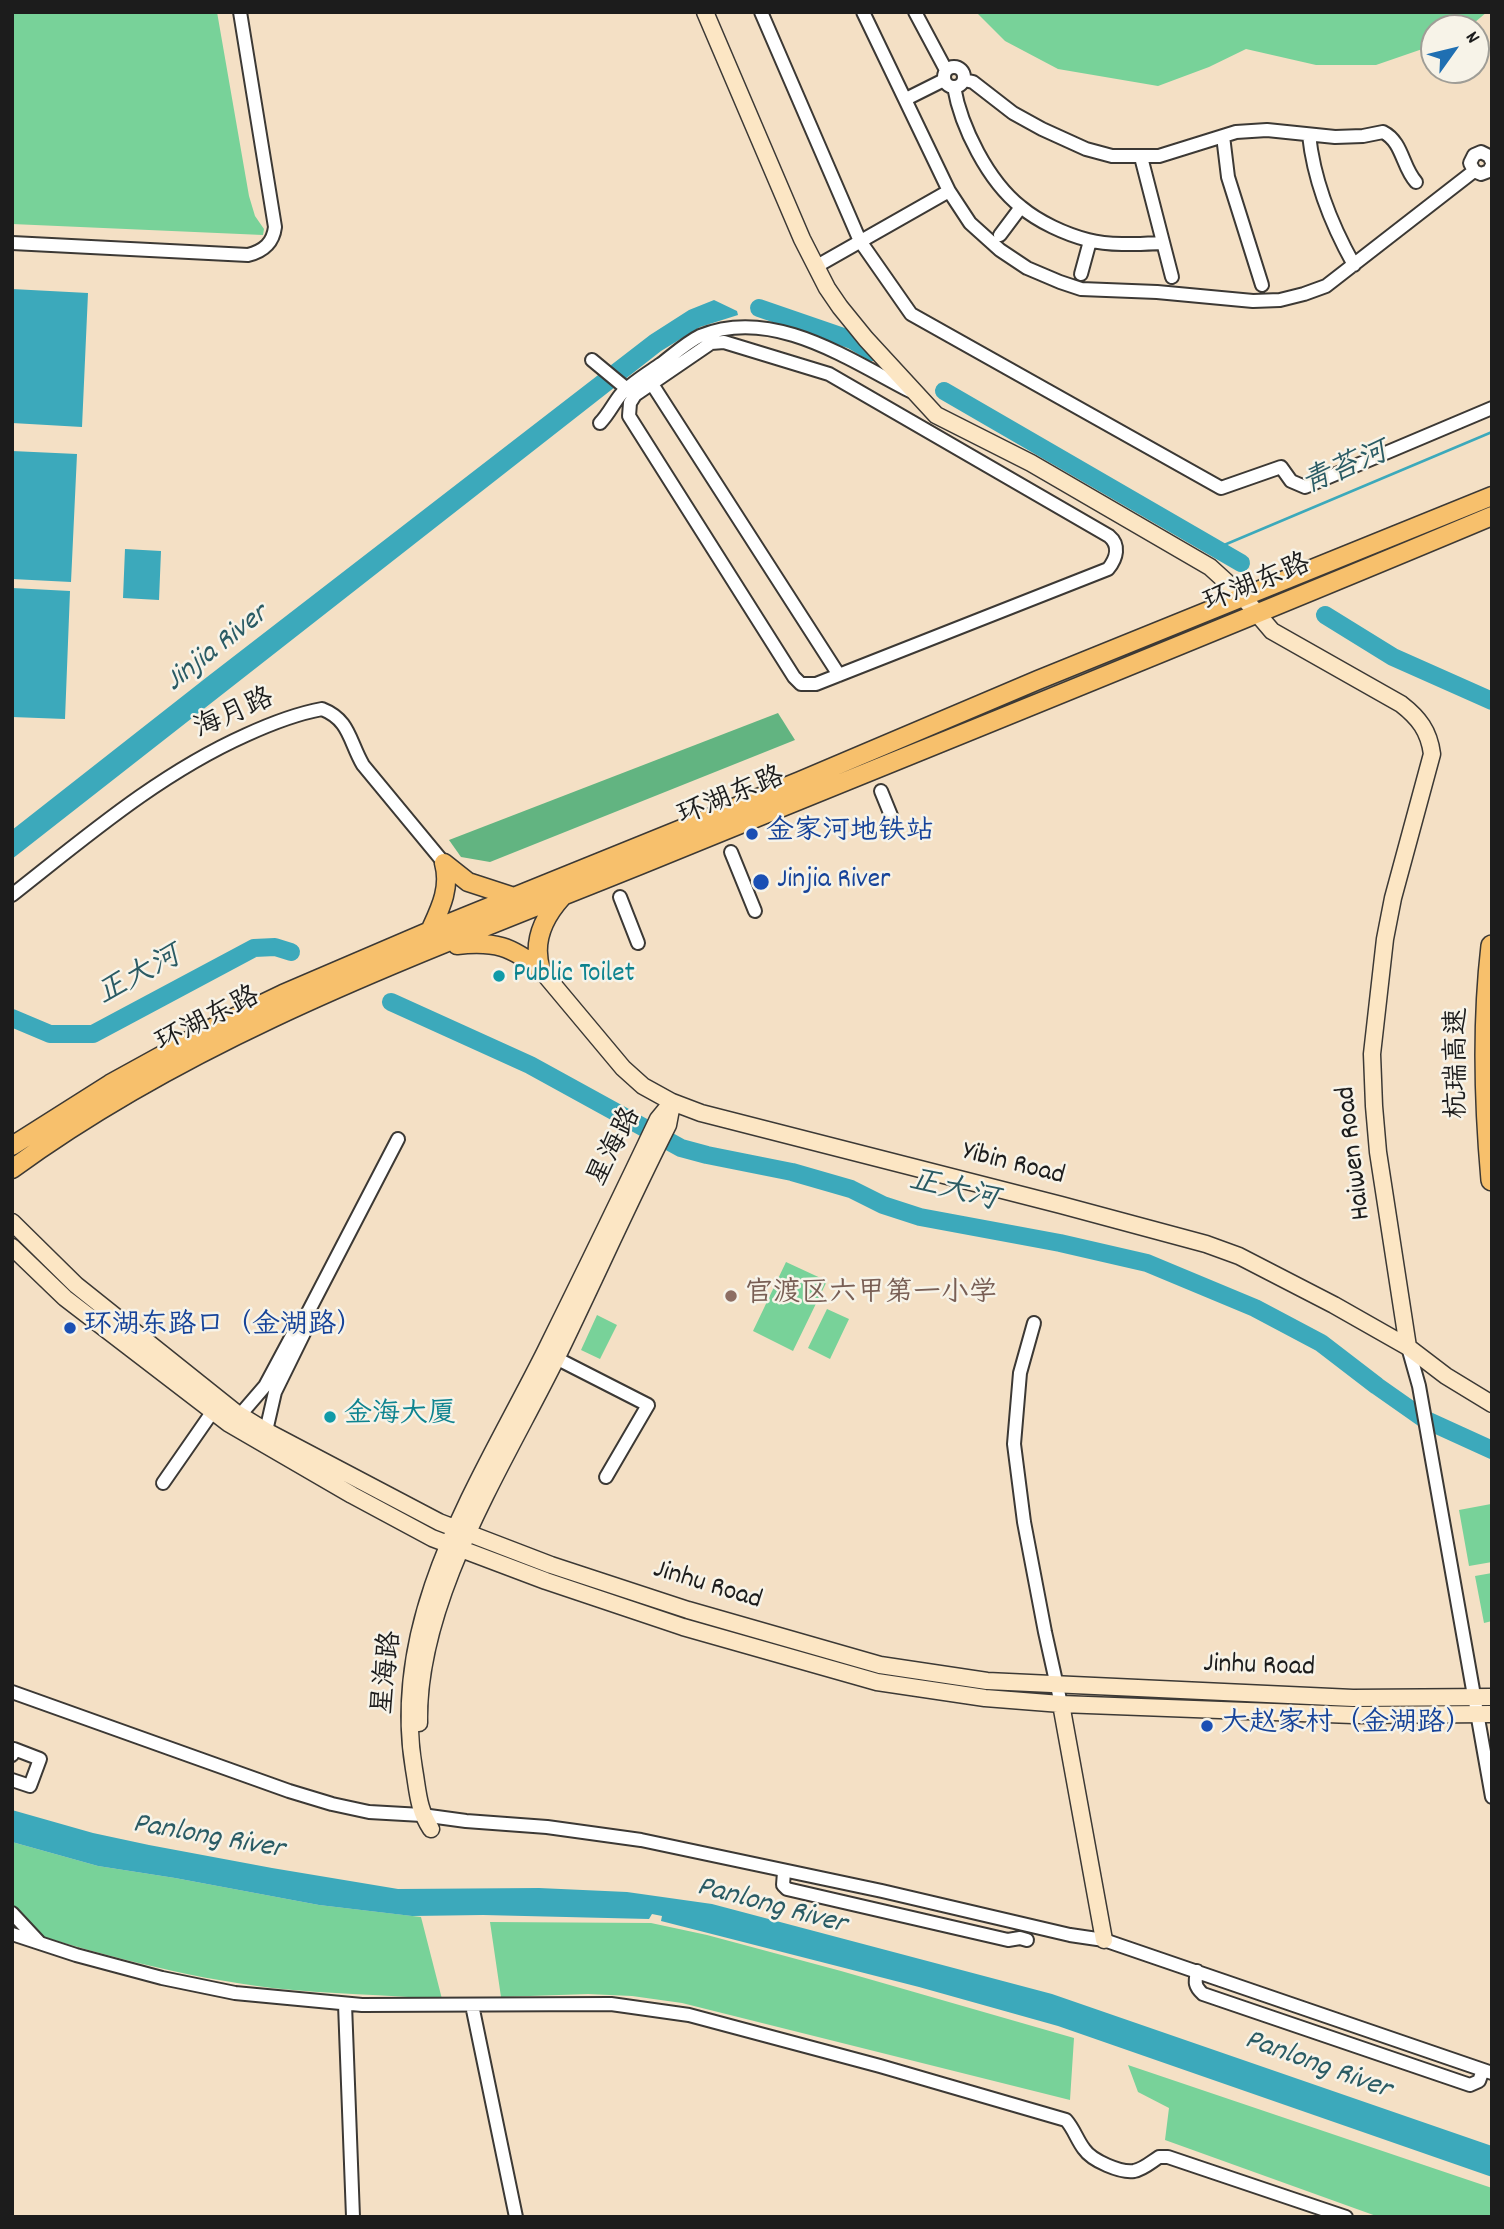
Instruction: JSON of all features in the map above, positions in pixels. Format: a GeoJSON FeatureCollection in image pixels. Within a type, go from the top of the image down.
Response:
{"type":"FeatureCollection","features":[{"type":"Feature","properties":{"kind":"highway","name":"杭瑞高速"},"geometry":{"type":"LineString","coordinates":[[1492,946],[1486,1052],[1492,1180]]}},
{"type":"Feature","properties":{"kind":"main road","name":"环湖东路"},"geometry":{"type":"LineString","coordinates":[[12,1169],[122,1098],[221,1043],[435,939],[514,897],[1492,496]]}},
{"type":"Feature","properties":{"kind":"main road","name":"环湖东路"},"geometry":{"type":"LineString","coordinates":[[12,1146],[110,1084],[210,1029],[283,994],[563,896],[1257,615],[1492,516]]}},
{"type":"Feature","properties":{"kind":"main road"},"geometry":{"type":"LineString","coordinates":[[444,863],[468,881],[514,897]]}},
{"type":"Feature","properties":{"kind":"main road"},"geometry":{"type":"LineString","coordinates":[[444,863],[448,877],[435,939],[501,946],[517,952],[541,970]]}},
{"type":"Feature","properties":{"kind":"main road"},"geometry":{"type":"LineString","coordinates":[[541,970],[537,958],[538,942],[551,909],[563,896]]}},
{"type":"Feature","properties":{"kind":"street"},"geometry":{"type":"LineString","coordinates":[[12,243],[248,255],[270,244],[275,226],[240,12]]}},
{"type":"Feature","properties":{"kind":"street","name":"Haiwen Road"},"geometry":{"type":"LineString","coordinates":[[705,12],[802,239],[827,288],[840,307],[936,415],[1031,463],[1210,567],[1243,597],[1272,631],[1401,704],[1423,724],[1430,740],[1432,754],[1393,898],[1385,939],[1372,1054],[1374,1107],[1378,1152],[1408,1347],[1419,1387],[1474,1697],[1484,1714],[1492,1797]]}},
{"type":"Feature","properties":{"kind":"street"},"geometry":{"type":"LineString","coordinates":[[761,12],[860,241],[911,314],[1221,488],[1281,467],[1291,481],[1305,487],[1492,408]]}},
{"type":"Feature","properties":{"kind":"street"},"geometry":{"type":"LineString","coordinates":[[863,12],[949,191],[970,223],[1000,250],[1027,268],[1082,289],[1280,300],[1326,286],[1488,166]]}},
{"type":"Feature","properties":{"kind":"street"},"geometry":{"type":"LineString","coordinates":[[915,12],[952,79],[957,107],[975,146],[994,179],[1021,207],[1052,226],[1090,241],[1163,243]]}},
{"type":"Feature","properties":{"kind":"street"},"geometry":{"type":"LineString","coordinates":[[906,99],[952,79],[973,82],[1013,113],[1042,130],[1086,149],[1112,156],[1159,156],[1236,132],[1266,130],[1308,135],[1363,136],[1383,132],[1394,139],[1410,176],[1416,182]]}},
{"type":"Feature","properties":{"kind":"street"},"geometry":{"type":"LineString","coordinates":[[1308,135],[1312,163],[1323,198],[1335,231],[1354,265]]}},
{"type":"Feature","properties":{"kind":"street"},"geometry":{"type":"LineString","coordinates":[[1223,136],[1228,177],[1262,285]]}},
{"type":"Feature","properties":{"kind":"street"},"geometry":{"type":"LineString","coordinates":[[1142,157],[1172,277]]}},
{"type":"Feature","properties":{"kind":"street"},"geometry":{"type":"LineString","coordinates":[[817,266],[949,191]]}},
{"type":"Feature","properties":{"kind":"street"},"geometry":{"type":"LineString","coordinates":[[1000,235],[1021,207]]}},
{"type":"Feature","properties":{"kind":"street"},"geometry":{"type":"LineString","coordinates":[[1081,274],[1090,241]]}},
{"type":"Feature","properties":{"kind":"street"},"geometry":{"type":"LineString","coordinates":[[600,423],[624,386],[699,337],[749,327],[775,330],[801,338],[916,394]]}},
{"type":"Feature","properties":{"kind":"street"},"geometry":{"type":"LineString","coordinates":[[724,342],[828,374],[928,431],[1115,540],[1117,548],[1114,562],[1108,569],[816,684],[801,684],[786,666],[629,416],[630,403],[635,395],[711,343],[724,342]]}},
{"type":"Feature","properties":{"kind":"street"},"geometry":{"type":"LineString","coordinates":[[597,365],[624,386]]}},
{"type":"Feature","properties":{"kind":"street"},"geometry":{"type":"LineString","coordinates":[[652,384],[839,675]]}},
{"type":"Feature","properties":{"kind":"street"},"geometry":{"type":"LineString","coordinates":[[928,431],[936,415]]}},
{"type":"Feature","properties":{"kind":"street"},"geometry":{"type":"LineString","coordinates":[[1019,483],[1031,463]]}},
{"type":"Feature","properties":{"kind":"street","name":"海月路"},"geometry":{"type":"LineString","coordinates":[[12,895],[122,808],[191,763],[270,724],[322,709],[340,719],[363,765],[444,863]]}},
{"type":"Feature","properties":{"kind":"street"},"geometry":{"type":"LineString","coordinates":[[881,791],[892,818]]}},
{"type":"Feature","properties":{"kind":"street"},"geometry":{"type":"LineString","coordinates":[[731,852],[755,911]]}},
{"type":"Feature","properties":{"kind":"street"},"geometry":{"type":"LineString","coordinates":[[620,897],[638,943]]}},
{"type":"Feature","properties":{"kind":"street","name":"Yibin Road"},"geometry":{"type":"LineString","coordinates":[[541,970],[623,1068],[643,1086],[672,1102],[701,1113],[1206,1244],[1239,1256],[1408,1347],[1446,1376],[1492,1404]]}},
{"type":"Feature","properties":{"kind":"street","name":"星海路"},"geometry":{"type":"LineString","coordinates":[[427,1815],[411,1747],[409,1722],[410,1681],[417,1636],[430,1592],[456,1547],[461,1531],[551,1355],[672,1102]]}},
{"type":"Feature","properties":{"kind":"street"},"geometry":{"type":"LineString","coordinates":[[240,1415],[265,1386],[304,1320],[398,1139]]}},
{"type":"Feature","properties":{"kind":"street","name":"Jinhu Road"},"geometry":{"type":"LineString","coordinates":[[12,1222],[76,1285],[240,1415],[266,1431],[439,1522],[551,1565],[688,1610],[880,1665],[987,1681],[1353,1698],[1492,1697]]}},
{"type":"Feature","properties":{"kind":"street","name":"Jinhu Road"},"geometry":{"type":"LineString","coordinates":[[12,1247],[65,1298],[228,1423],[352,1495],[432,1538],[545,1581],[683,1627],[877,1682],[985,1698],[1061,1704],[1353,1715],[1484,1714]]}},
{"type":"Feature","properties":{"kind":"street"},"geometry":{"type":"LineString","coordinates":[[266,1431],[275,1392],[304,1333],[304,1320]]}},
{"type":"Feature","properties":{"kind":"street"},"geometry":{"type":"LineString","coordinates":[[1034,1323],[1020,1373],[1014,1444],[1024,1522],[1061,1704],[1104,1940]]}},
{"type":"Feature","properties":{"kind":"street"},"geometry":{"type":"LineString","coordinates":[[551,1355],[648,1405],[606,1477]]}},
{"type":"Feature","properties":{"kind":"street"},"geometry":{"type":"LineString","coordinates":[[163,1483],[213,1411]]}},
{"type":"Feature","properties":{"kind":"street"},"geometry":{"type":"LineString","coordinates":[[12,1692],[321,1801],[369,1812],[427,1815],[618,1836],[882,1891],[1070,1935],[1104,1940],[1197,1971],[1487,2071],[1479,2081],[1470,2085],[1203,1994],[1195,1983],[1197,1971]]}},
{"type":"Feature","properties":{"kind":"street"},"geometry":{"type":"LineString","coordinates":[[12,1755],[14,1749],[40,1759],[30,1786],[14,1785]]}},
{"type":"Feature","properties":{"kind":"street"},"geometry":{"type":"LineString","coordinates":[[784,1872],[783,1885],[787,1889],[1009,1940],[1027,1940]]}},
{"type":"Feature","properties":{"kind":"street"},"geometry":{"type":"LineString","coordinates":[[12,1913],[40,1943]]}},
{"type":"Feature","properties":{"kind":"street"},"geometry":{"type":"LineString","coordinates":[[12,1934],[162,1978],[235,1993],[345,2004],[611,2004],[689,2015],[880,2066],[1066,2120],[1085,2152],[1110,2168],[1133,2172],[1159,2157],[1168,2157],[1346,2217]]}},
{"type":"Feature","properties":{"kind":"street"},"geometry":{"type":"LineString","coordinates":[[345,2004],[353,2217]]}},
{"type":"Feature","properties":{"kind":"street"},"geometry":{"type":"LineString","coordinates":[[472,2005],[516,2217]]}},
{"type":"Feature","properties":{"kind":"green space"},"geometry":{"type":"Polygon","coordinates":[[[12,12],[217,12],[249,196],[255,216],[264,229],[263,235],[12,224],[12,12]]]}},
{"type":"Feature","properties":{"kind":"green space"},"geometry":{"type":"Polygon","coordinates":[[[976,12],[1487,12],[1420,14],[1420,50],[1376,65],[1316,65],[1246,49],[1209,67],[1158,86],[1058,69],[1005,41],[976,12]]]}},
{"type":"Feature","properties":{"kind":"green space"},"geometry":{"type":"Polygon","coordinates":[[[778,713],[795,740],[490,862],[461,857],[449,840],[778,713]]]}},
{"type":"Feature","properties":{"kind":"green space"},"geometry":{"type":"Polygon","coordinates":[[[786,1262],[827,1281],[793,1351],[753,1331],[786,1262]]]}},
{"type":"Feature","properties":{"kind":"green space"},"geometry":{"type":"Polygon","coordinates":[[[827,1309],[849,1319],[830,1359],[808,1348],[827,1309]]]}},
{"type":"Feature","properties":{"kind":"green space"},"geometry":{"type":"Polygon","coordinates":[[[597,1315],[617,1325],[600,1359],[581,1350],[597,1315]]]}},
{"type":"Feature","properties":{"kind":"green space"},"geometry":{"type":"Polygon","coordinates":[[[1491,1504],[1492,1562],[1469,1566],[1459,1510],[1491,1504]]]}},
{"type":"Feature","properties":{"kind":"green space"},"geometry":{"type":"Polygon","coordinates":[[[1492,1573],[1492,1621],[1484,1623],[1475,1576],[1492,1573]]]}},
{"type":"Feature","properties":{"kind":"green space"},"geometry":{"type":"Polygon","coordinates":[[[12,1842],[98,1866],[319,1905],[421,1917],[442,1999],[314,1992],[206,1978],[140,1964],[12,1927],[12,1842]]]}},
{"type":"Feature","properties":{"kind":"green space"},"geometry":{"type":"Polygon","coordinates":[[[490,1922],[651,1923],[841,1971],[1074,2038],[1070,2100],[682,2003],[632,1996],[588,1994],[501,1997],[490,1922]]]}},
{"type":"Feature","properties":{"kind":"green space"},"geometry":{"type":"Polygon","coordinates":[[[1128,2065],[1492,2188],[1492,2217],[1379,2217],[1165,2140],[1169,2108],[1138,2092],[1128,2065]]]}},
{"type":"Feature","properties":{"kind":"water"},"geometry":{"type":"Polygon","coordinates":[[[12,289],[88,293],[82,427],[12,423],[12,289]]]}},
{"type":"Feature","properties":{"kind":"water"},"geometry":{"type":"Polygon","coordinates":[[[714,300],[737,311],[738,315],[700,327],[661,351],[12,859],[12,830],[650,335],[689,310],[714,300]]]}},
{"type":"Feature","properties":{"kind":"water"},"geometry":{"type":"Polygon","coordinates":[[[12,451],[77,454],[71,582],[12,579],[12,451]]]}},
{"type":"Feature","properties":{"kind":"water"},"geometry":{"type":"Polygon","coordinates":[[[125,549],[161,551],[159,600],[123,598],[125,549]]]}},
{"type":"Feature","properties":{"kind":"water"},"geometry":{"type":"Polygon","coordinates":[[[12,588],[70,591],[65,719],[12,717],[12,588]]]}},
{"type":"Feature","properties":{"kind":"water"},"geometry":{"type":"Polygon","coordinates":[[[12,1810],[93,1833],[149,1845],[398,1889],[539,1888],[627,1892],[712,1904],[1052,1994],[1492,2146],[1492,2177],[1058,2026],[919,1987],[661,1921],[662,1916],[652,1914],[649,1919],[412,1916],[319,1905],[98,1866],[12,1842],[12,1810]]]}},
{"type":"Feature","properties":{"kind":"waterway","name":"Jinjia River"},"geometry":{"type":"LineString","coordinates":[[759,308],[852,340],[872,352]]}},
{"type":"Feature","properties":{"kind":"waterway","name":"Jinjia River"},"geometry":{"type":"LineString","coordinates":[[944,391],[1241,563]]}},
{"type":"Feature","properties":{"kind":"waterway","name":"青苔河"},"geometry":{"type":"LineString","coordinates":[[1217,548],[1492,432]]}},
{"type":"Feature","properties":{"kind":"waterway","name":"Jinjia River"},"geometry":{"type":"LineString","coordinates":[[1325,615],[1393,657],[1492,701]]}},
{"type":"Feature","properties":{"kind":"waterway","name":"正大河"},"geometry":{"type":"LineString","coordinates":[[12,1018],[50,1034],[93,1034],[254,948],[275,947],[291,952]]}},
{"type":"Feature","properties":{"kind":"waterway","name":"正大河"},"geometry":{"type":"LineString","coordinates":[[391,1002],[530,1065],[681,1148],[792,1172],[851,1189],[883,1205],[920,1217],[1060,1243],[1147,1263],[1255,1308],[1321,1343],[1424,1419],[1492,1450]]}},
{"type":"Feature","properties":{"kind":"place","name":"金家河地铁站"},"geometry":{"type":"Point","coordinates":[752,834]}},
{"type":"Feature","properties":{"kind":"place","name":"Jinjia River"},"geometry":{"type":"Point","coordinates":[761,882]}},
{"type":"Feature","properties":{"kind":"place","name":"Public Toilet"},"geometry":{"type":"Point","coordinates":[499,976]}},
{"type":"Feature","properties":{"kind":"place","name":"官渡区六甲第一小学"},"geometry":{"type":"Point","coordinates":[731,1296]}},
{"type":"Feature","properties":{"kind":"place","name":"环湖东路口（金湖路）"},"geometry":{"type":"Point","coordinates":[70,1328]}},
{"type":"Feature","properties":{"kind":"place","name":"金海大厦"},"geometry":{"type":"Point","coordinates":[330,1417]}},
{"type":"Feature","properties":{"kind":"place","name":"大赵家村（金湖路）"},"geometry":{"type":"Point","coordinates":[1207,1726]}},
{"type":"Feature","properties":{"kind":"water label","name":"Panlong River"},"geometry":{"type":"Point","coordinates":[208,1839]}},
{"type":"Feature","properties":{"kind":"water label","name":"Panlong River"},"geometry":{"type":"Point","coordinates":[771,1908]}},
{"type":"Feature","properties":{"kind":"water label","name":"Panlong River"},"geometry":{"type":"Point","coordinates":[1317,2067]}}]}
